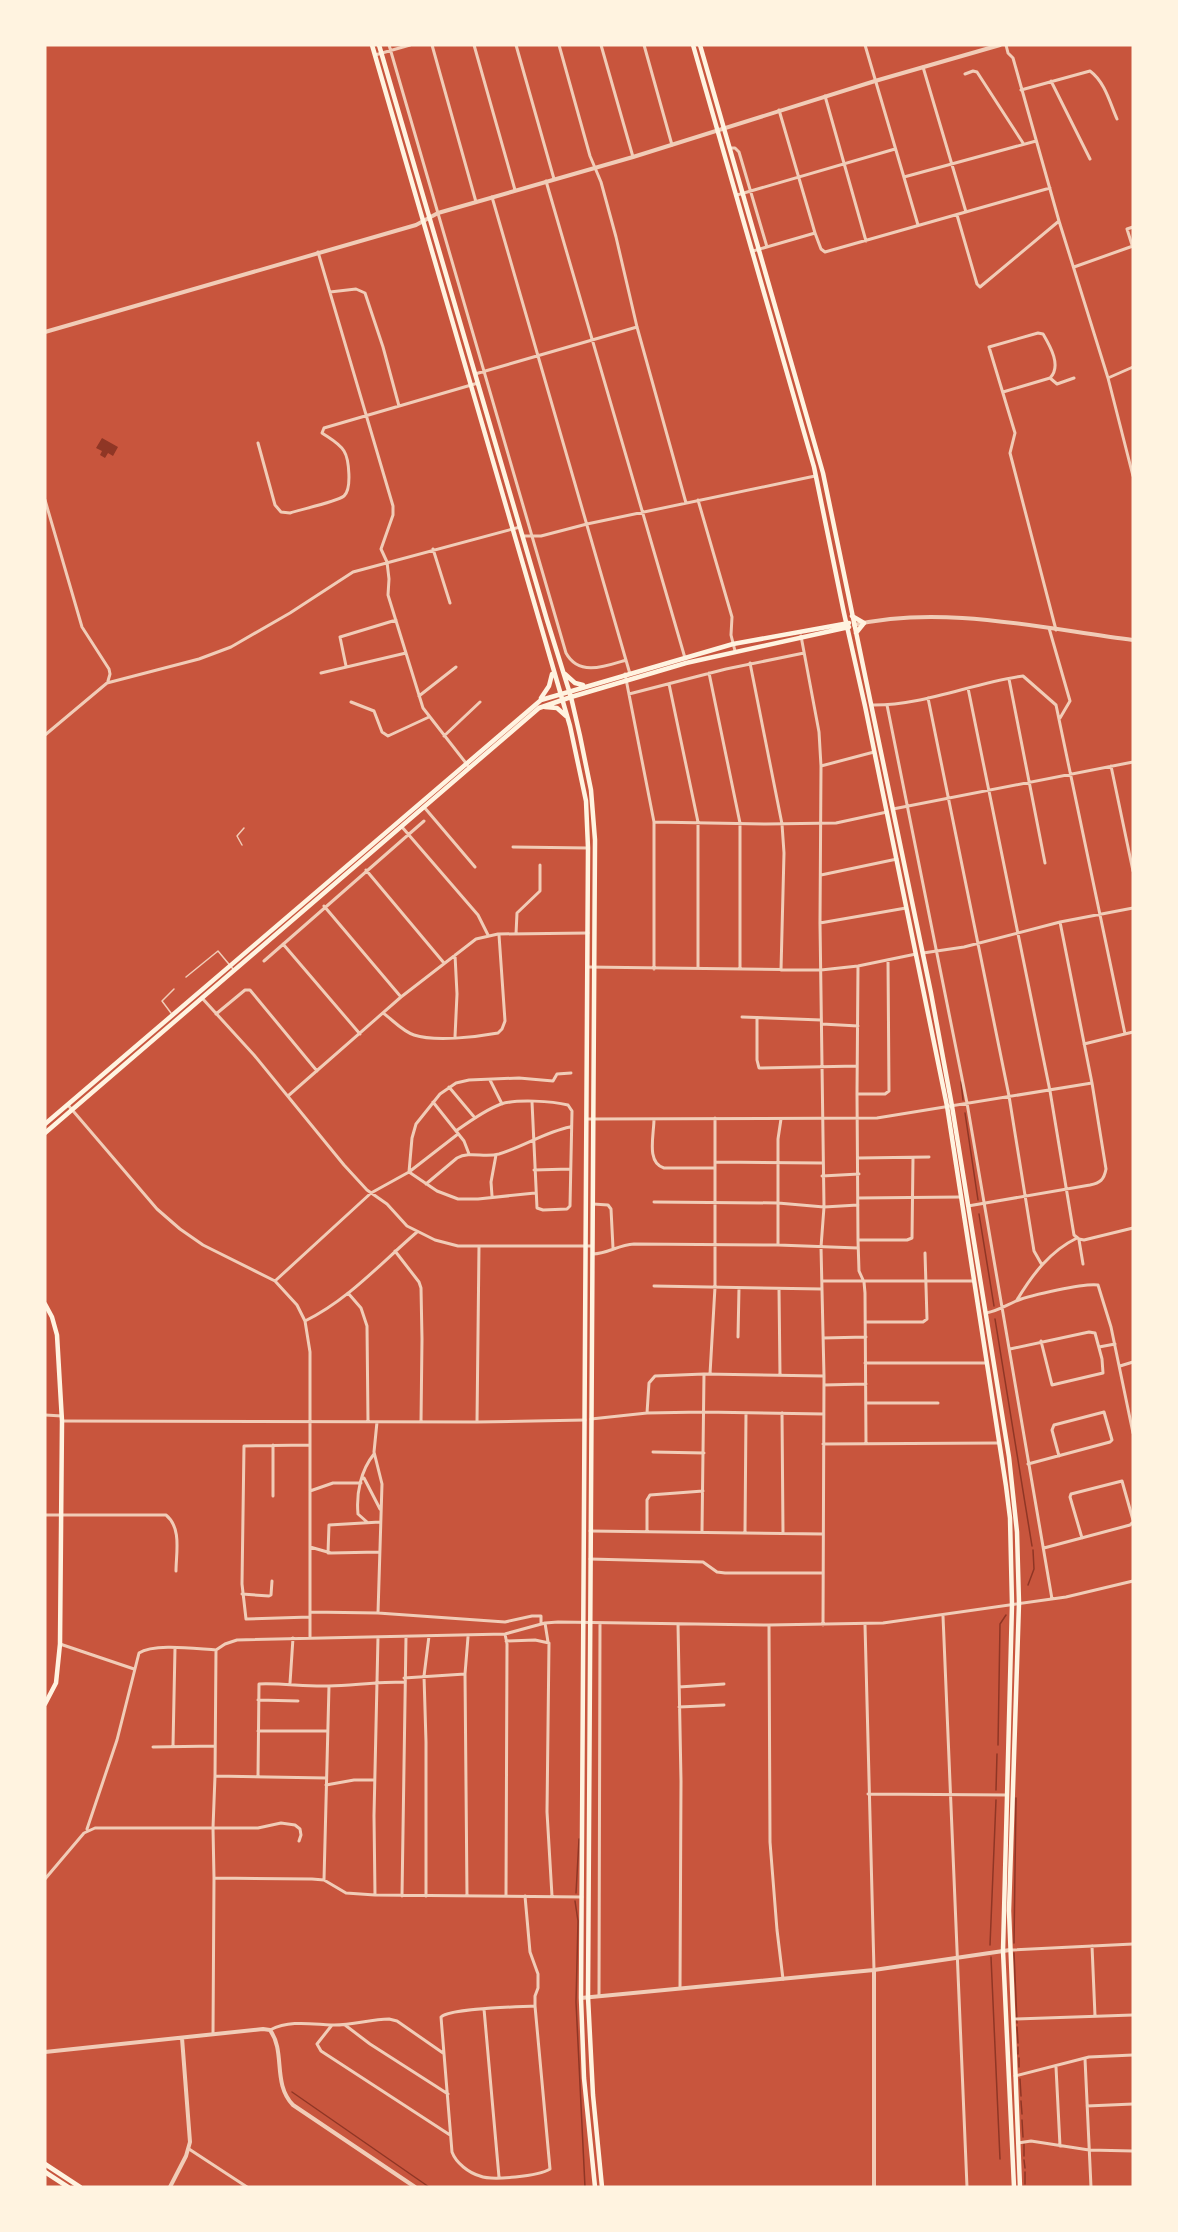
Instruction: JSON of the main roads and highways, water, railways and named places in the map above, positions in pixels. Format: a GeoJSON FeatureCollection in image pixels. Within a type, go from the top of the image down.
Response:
{"type":"FeatureCollection","features":[{"type":"Feature","properties":{"kind":"main road"},"geometry":{"type":"LineString","coordinates":[[372,45],[423,222],[475,384],[517,528],[552,666],[568,718],[586,801],[593,1119],[587,1420],[590,1531],[588,1997],[592,2084],[602,2187]]}},
{"type":"Feature","properties":{"kind":"main road"},"geometry":{"type":"LineString","coordinates":[[379,45],[475,374],[475,384]]}},
{"type":"Feature","properties":{"kind":"main road"},"geometry":{"type":"LineString","coordinates":[[693,45],[823,474],[923,953],[986,1313],[1015,1511],[1019,1603],[1012,1795],[1010,1950],[1020,2187]]}},
{"type":"Feature","properties":{"kind":"main road"},"geometry":{"type":"LineString","coordinates":[[700,45],[730,148],[740,194]]}},
{"type":"Feature","properties":{"kind":"main road"},"geometry":{"type":"LineString","coordinates":[[756,250],[815,476],[950,1106],[961,1197],[1010,1518],[1012,1604],[1005,1795],[1003,1951],[1014,2187]]}},
{"type":"Feature","properties":{"kind":"main road"},"geometry":{"type":"LineString","coordinates":[[517,528],[523,536],[564,672],[591,790],[595,840],[590,933]]}},
{"type":"Feature","properties":{"kind":"main road"},"geometry":{"type":"LineString","coordinates":[[830,626],[844,615]]}},
{"type":"Feature","properties":{"kind":"main road"},"geometry":{"type":"LineString","coordinates":[[852,616],[864,623],[856,633]]}},
{"type":"Feature","properties":{"kind":"main road"},"geometry":{"type":"LineString","coordinates":[[232,969],[402,827],[467,765],[541,708],[684,657],[733,644],[846,622],[854,625]]}},
{"type":"Feature","properties":{"kind":"main road"},"geometry":{"type":"LineString","coordinates":[[537,702],[585,686],[854,625]]}},
{"type":"Feature","properties":{"kind":"main road"},"geometry":{"type":"LineString","coordinates":[[834,631],[845,632],[849,636]]}},
{"type":"Feature","properties":{"kind":"main road"},"geometry":{"type":"LineString","coordinates":[[45,1133],[537,702],[549,686],[552,666]]}},
{"type":"Feature","properties":{"kind":"main road"},"geometry":{"type":"LineString","coordinates":[[564,672],[570,680],[585,686]]}},
{"type":"Feature","properties":{"kind":"main road"},"geometry":{"type":"LineString","coordinates":[[574,710],[577,699],[585,692]]}},
{"type":"Feature","properties":{"kind":"main road"},"geometry":{"type":"LineString","coordinates":[[541,708],[557,708],[568,718]]}},
{"type":"Feature","properties":{"kind":"main road"},"geometry":{"type":"LineString","coordinates":[[590,968],[586,1119],[589,1246],[581,1998],[584,2078],[595,2187]]}},
{"type":"Feature","properties":{"kind":"main road"},"geometry":{"type":"LineString","coordinates":[[45,1124],[201,996]]}},
{"type":"Feature","properties":{"kind":"main road"},"geometry":{"type":"LineString","coordinates":[[45,1304],[52,1317],[57,1335],[62,1418],[60,1644],[56,1683],[45,1704]]}},
{"type":"Feature","properties":{"kind":"main road"},"geometry":{"type":"LineString","coordinates":[[45,2164],[80,2187]]}},
{"type":"Feature","properties":{"kind":"main road"},"geometry":{"type":"LineString","coordinates":[[45,2172],[68,2187]]}},
{"type":"Feature","properties":{"kind":"waterway"},"geometry":{"type":"LineString","coordinates":[[961,1082],[963,1100]]}},
{"type":"Feature","properties":{"kind":"waterway"},"geometry":{"type":"LineString","coordinates":[[965,1113],[978,1200]]}},
{"type":"Feature","properties":{"kind":"waterway"},"geometry":{"type":"LineString","coordinates":[[979,1214],[994,1306]]}},
{"type":"Feature","properties":{"kind":"waterway"},"geometry":{"type":"LineString","coordinates":[[995,1319],[1032,1546]]}},
{"type":"Feature","properties":{"kind":"waterway"},"geometry":{"type":"LineString","coordinates":[[1028,1585],[1034,1569],[1033,1550]]}},
{"type":"Feature","properties":{"kind":"waterway"},"geometry":{"type":"LineString","coordinates":[[998,1745],[1000,1624],[1006,1615]]}},
{"type":"Feature","properties":{"kind":"waterway"},"geometry":{"type":"LineString","coordinates":[[996,1790],[997,1754]]}},
{"type":"Feature","properties":{"kind":"waterway"},"geometry":{"type":"LineString","coordinates":[[1014,1943],[1016,1798]]}},
{"type":"Feature","properties":{"kind":"waterway"},"geometry":{"type":"LineString","coordinates":[[990,1945],[996,1800]]}},
{"type":"Feature","properties":{"kind":"waterway"},"geometry":{"type":"LineString","coordinates":[[576,1893],[579,1839]]}},
{"type":"Feature","properties":{"kind":"waterway"},"geometry":{"type":"LineString","coordinates":[[575,1901],[578,1921],[576,2002],[585,2187]]}},
{"type":"Feature","properties":{"kind":"waterway"},"geometry":{"type":"LineString","coordinates":[[1014,1953],[1017,2023]]}},
{"type":"Feature","properties":{"kind":"waterway"},"geometry":{"type":"LineString","coordinates":[[991,1957],[1000,2159]]}},
{"type":"Feature","properties":{"kind":"waterway"},"geometry":{"type":"LineString","coordinates":[[1017,2027],[1018,2043]]}},
{"type":"Feature","properties":{"kind":"waterway"},"geometry":{"type":"LineString","coordinates":[[1018,2047],[1018,2054]]}},
{"type":"Feature","properties":{"kind":"waterway"},"geometry":{"type":"LineString","coordinates":[[1019,2058],[1019,2067]]}},
{"type":"Feature","properties":{"kind":"waterway"},"geometry":{"type":"LineString","coordinates":[[1020,2079],[1021,2096]]}},
{"type":"Feature","properties":{"kind":"waterway"},"geometry":{"type":"LineString","coordinates":[[292,2092],[429,2187]]}},
{"type":"Feature","properties":{"kind":"waterway"},"geometry":{"type":"LineString","coordinates":[[1021,2101],[1022,2114]]}},
{"type":"Feature","properties":{"kind":"waterway"},"geometry":{"type":"LineString","coordinates":[[1022,2120],[1023,2137]]}},
{"type":"Feature","properties":{"kind":"waterway"},"geometry":{"type":"LineString","coordinates":[[1024,2144],[1024,2156]]}},
{"type":"Feature","properties":{"kind":"waterway"},"geometry":{"type":"LineString","coordinates":[[1024,2160],[1025,2168]]}},
{"type":"Feature","properties":{"kind":"waterway"},"geometry":{"type":"LineString","coordinates":[[1025,2172],[1025,2184]]}}]}
